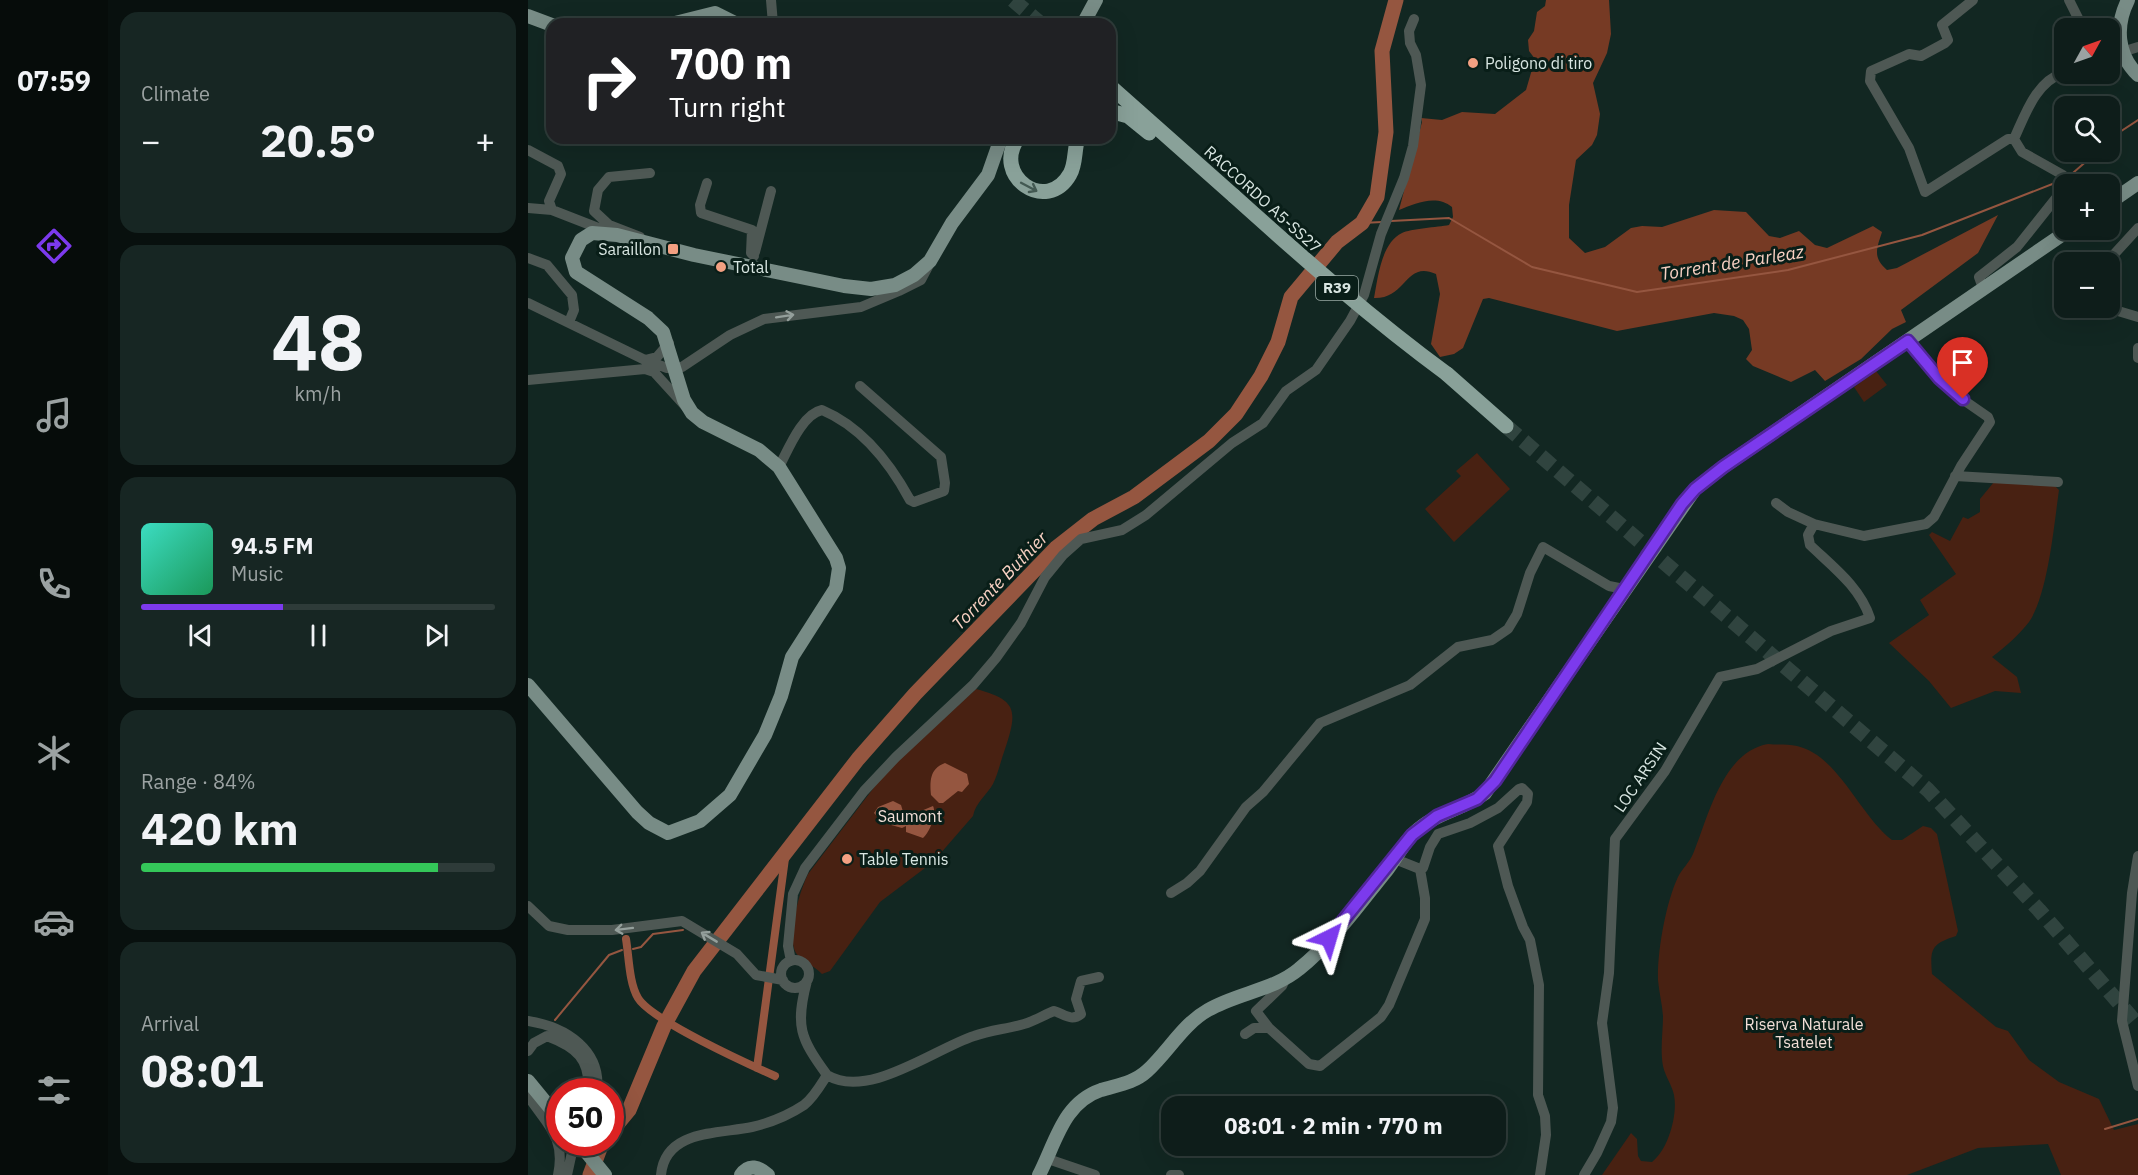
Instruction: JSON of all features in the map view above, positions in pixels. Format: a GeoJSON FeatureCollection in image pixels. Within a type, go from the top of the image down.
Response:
{"type":"FeatureCollection","features":[{"type":"Feature","properties":{"kind":"highway","name":"RACCORDO A5-SS27"},"geometry":{"type":"LineString","coordinates":[[1116,91],[1338,289],[1447,374],[1506,426]]}},
{"type":"Feature","properties":{"kind":"highway"},"geometry":{"type":"LineString","coordinates":[[1116,113],[1128,116],[1147,132],[1176,145]]}},
{"type":"Feature","properties":{"kind":"highway"},"geometry":{"type":"LineString","coordinates":[[1016,144],[1010,158],[1013,171],[1028,189],[1040,192],[1053,190],[1063,184],[1072,173],[1077,144]]}},
{"type":"Feature","properties":{"kind":"main road"},"geometry":{"type":"LineString","coordinates":[[1086,18],[1096,0]]}},
{"type":"Feature","properties":{"kind":"main road"},"geometry":{"type":"LineString","coordinates":[[2120,26],[2128,0]]}},
{"type":"Feature","properties":{"kind":"main road"},"geometry":{"type":"LineString","coordinates":[[693,18],[711,13],[728,18]]}},
{"type":"Feature","properties":{"kind":"main road"},"geometry":{"type":"LineString","coordinates":[[528,16],[546,23]]}},
{"type":"Feature","properties":{"kind":"main road"},"geometry":{"type":"LineString","coordinates":[[2120,59],[2138,75]]}},
{"type":"Feature","properties":{"kind":"main road"},"geometry":{"type":"LineString","coordinates":[[528,685],[649,823],[668,833],[700,821],[730,795],[765,735],[781,696],[792,657],[834,592],[839,578],[836,558],[779,466],[759,450],[703,422],[692,413],[681,390],[669,343],[663,332],[648,318],[576,272],[572,258],[581,240],[592,233],[616,235],[653,244],[752,261],[844,286],[884,288],[907,280],[930,261],[952,223],[988,175],[999,144]]}},
{"type":"Feature","properties":{"kind":"main road"},"geometry":{"type":"LineString","coordinates":[[2120,195],[2138,183]]}},
{"type":"Feature","properties":{"kind":"main road"},"geometry":{"type":"LineString","coordinates":[[1040,1175],[1068,1112],[1081,1101],[1132,1081],[1146,1072],[1181,1034],[1208,1010],[1286,978],[1315,955],[1395,859],[1412,835],[1426,822],[1477,799],[1490,787],[1624,589],[1695,489],[1723,467],[2054,240]]}},
{"type":"Feature","properties":{"kind":"main road"},"geometry":{"type":"LineString","coordinates":[[530,1088],[546,1105]]}},
{"type":"Feature","properties":{"kind":"main road"},"geometry":{"type":"LineString","coordinates":[[590,1156],[605,1175]]}},
{"type":"Feature","properties":{"kind":"main road"},"geometry":{"type":"LineString","coordinates":[[741,1175],[745,1169],[751,1167],[760,1168],[768,1175]]}},
{"type":"Feature","properties":{"kind":"street"},"geometry":{"type":"LineString","coordinates":[[771,0],[772,18]]}},
{"type":"Feature","properties":{"kind":"street"},"geometry":{"type":"LineString","coordinates":[[1973,0],[1942,25],[1948,40],[1945,43],[1921,57],[1909,54],[1871,70],[1869,81],[1909,148],[1924,192],[2008,139],[2014,139]]}},
{"type":"Feature","properties":{"kind":"street"},"geometry":{"type":"LineString","coordinates":[[2069,0],[2078,18]]}},
{"type":"Feature","properties":{"kind":"street"},"geometry":{"type":"LineString","coordinates":[[791,961],[788,946],[793,894],[805,868],[864,791],[973,685],[996,658],[1021,623],[1045,577],[1063,555],[1081,539],[1122,530],[1146,515],[1232,443],[1263,423],[1286,391],[1316,370],[1350,321],[1364,295],[1381,234],[1413,146],[1421,85],[1409,31],[1414,19]]}},
{"type":"Feature","properties":{"kind":"street"},"geometry":{"type":"LineString","coordinates":[[2120,52],[2138,47]]}},
{"type":"Feature","properties":{"kind":"street"},"geometry":{"type":"LineString","coordinates":[[2014,139],[2033,97],[2054,77]]}},
{"type":"Feature","properties":{"kind":"street"},"geometry":{"type":"LineString","coordinates":[[2014,139],[2022,152],[2054,176]]}},
{"type":"Feature","properties":{"kind":"street"},"geometry":{"type":"LineString","coordinates":[[528,150],[558,166],[561,174],[549,201],[552,210]]}},
{"type":"Feature","properties":{"kind":"street"},"geometry":{"type":"LineString","coordinates":[[650,173],[609,177],[598,189],[594,211],[609,225],[634,233],[653,244]]}},
{"type":"Feature","properties":{"kind":"street"},"geometry":{"type":"LineString","coordinates":[[707,183],[700,205],[701,213],[752,230],[752,261]]}},
{"type":"Feature","properties":{"kind":"street"},"geometry":{"type":"LineString","coordinates":[[752,261],[771,191]]}},
{"type":"Feature","properties":{"kind":"street"},"geometry":{"type":"LineString","coordinates":[[1983,288],[1979,277],[2017,247],[2054,197]]}},
{"type":"Feature","properties":{"kind":"street"},"geometry":{"type":"LineString","coordinates":[[528,208],[552,210],[616,235]]}},
{"type":"Feature","properties":{"kind":"street"},"geometry":{"type":"LineString","coordinates":[[2116,252],[2138,228]]}},
{"type":"Feature","properties":{"kind":"street"},"geometry":{"type":"LineString","coordinates":[[528,258],[547,264],[572,295],[574,310],[569,322]]}},
{"type":"Feature","properties":{"kind":"street"},"geometry":{"type":"LineString","coordinates":[[528,303],[645,360],[667,368],[675,368],[682,367],[730,335],[764,320],[861,307],[921,280],[930,261]]}},
{"type":"Feature","properties":{"kind":"street"},"geometry":{"type":"LineString","coordinates":[[2120,312],[2138,317]]}},
{"type":"Feature","properties":{"kind":"street"},"geometry":{"type":"LineString","coordinates":[[1776,503],[1788,512],[1815,524],[1864,536],[1926,524],[1934,517],[1955,476],[1990,422],[1988,417],[1952,392],[1908,341]]}},
{"type":"Feature","properties":{"kind":"street"},"geometry":{"type":"LineString","coordinates":[[645,360],[657,357],[669,343]]}},
{"type":"Feature","properties":{"kind":"street"},"geometry":{"type":"LineString","coordinates":[[2138,348],[2138,358]]}},
{"type":"Feature","properties":{"kind":"street"},"geometry":{"type":"LineString","coordinates":[[645,360],[681,390]]}},
{"type":"Feature","properties":{"kind":"street"},"geometry":{"type":"LineString","coordinates":[[528,380],[645,369],[654,372],[692,413]]}},
{"type":"Feature","properties":{"kind":"street"},"geometry":{"type":"LineString","coordinates":[[779,466],[803,426],[815,411],[822,410],[864,439],[888,461],[910,500],[914,502],[944,491],[941,457],[860,386]]}},
{"type":"Feature","properties":{"kind":"street"},"geometry":{"type":"LineString","coordinates":[[1955,476],[2058,482]]}},
{"type":"Feature","properties":{"kind":"street","name":"LOC ARSIN"},"geometry":{"type":"LineString","coordinates":[[1584,1175],[1597,1154],[1611,1122],[1613,1108],[1609,1096],[1602,1023],[1609,974],[1615,839],[1665,771],[1720,677],[1756,669],[1831,631],[1870,618],[1865,602],[1857,591],[1810,545],[1808,535],[1815,524]]}},
{"type":"Feature","properties":{"kind":"street"},"geometry":{"type":"LineString","coordinates":[[1171,893],[1194,878],[1246,807],[1263,792],[1320,723],[1359,704],[1410,685],[1458,647],[1492,640],[1508,629],[1517,614],[1530,573],[1543,547],[1609,586],[1624,589]]}},
{"type":"Feature","properties":{"kind":"street"},"geometry":{"type":"LineString","coordinates":[[1420,869],[1427,863],[1430,847],[1438,834],[1470,823],[1498,808],[1519,789],[1526,790],[1527,802],[1498,846],[1512,896],[1530,940],[1539,985],[1538,1095],[1545,1116],[1546,1135],[1540,1175]]}},
{"type":"Feature","properties":{"kind":"street"},"geometry":{"type":"LineString","coordinates":[[2138,856],[2132,893],[2122,1021],[2138,1086]]}},
{"type":"Feature","properties":{"kind":"street"},"geometry":{"type":"LineString","coordinates":[[1395,859],[1420,869]]}},
{"type":"Feature","properties":{"kind":"street"},"geometry":{"type":"LineString","coordinates":[[1286,978],[1282,986],[1256,1011],[1269,1028],[1309,1064],[1320,1066],[1381,1017],[1396,989],[1425,919],[1425,898],[1420,869]]}},
{"type":"Feature","properties":{"kind":"street"},"geometry":{"type":"LineString","coordinates":[[528,906],[549,926],[568,930],[612,930],[682,921],[737,954],[750,970],[762,978],[778,980],[792,988],[801,987],[807,981]]}},
{"type":"Feature","properties":{"kind":"street"},"geometry":{"type":"LineString","coordinates":[[778,980],[783,967],[791,961],[804,964],[809,972],[800,1016],[800,1031],[827,1075],[838,1082],[855,1083],[906,1068],[971,1036],[1025,1023],[1054,1011],[1070,1018],[1077,1017],[1081,1014],[1076,999],[1081,981],[1099,976]]}},
{"type":"Feature","properties":{"kind":"street"},"geometry":{"type":"LineString","coordinates":[[531,1024],[574,1043],[583,1052],[593,1078]]}},
{"type":"Feature","properties":{"kind":"street"},"geometry":{"type":"LineString","coordinates":[[531,1024],[577,1039],[590,1054],[598,1078]]}},
{"type":"Feature","properties":{"kind":"street"},"geometry":{"type":"LineString","coordinates":[[1245,1034],[1254,1028],[1269,1028]]}},
{"type":"Feature","properties":{"kind":"street"},"geometry":{"type":"LineString","coordinates":[[549,1032],[567,1035]]}},
{"type":"Feature","properties":{"kind":"street"},"geometry":{"type":"LineString","coordinates":[[528,1051],[534,1043],[547,1036],[567,1044],[584,1059],[589,1078]]}},
{"type":"Feature","properties":{"kind":"street"},"geometry":{"type":"LineString","coordinates":[[528,1073],[530,1088],[559,1142],[561,1161],[558,1175]]}},
{"type":"Feature","properties":{"kind":"street"},"geometry":{"type":"LineString","coordinates":[[661,1175],[661,1168],[671,1151],[682,1142],[708,1132],[752,1127],[777,1119],[804,1104],[827,1075]]}},
{"type":"Feature","properties":{"kind":"street"},"geometry":{"type":"LineString","coordinates":[[567,1175],[571,1156]]}},
{"type":"Feature","properties":{"kind":"street"},"geometry":{"type":"LineString","coordinates":[[1048,1159],[1095,1175]]}},
{"type":"Feature","properties":{"kind":"street"},"geometry":{"type":"LineString","coordinates":[[1171,1175],[1179,1175]]}},
{"type":"Feature","properties":{"kind":"green space"},"geometry":{"type":"Polygon","coordinates":[[[1876,371],[1887,385],[1864,402],[1854,387],[1876,371]]]}},
{"type":"Feature","properties":{"kind":"green space"},"geometry":{"type":"Polygon","coordinates":[[[1477,453],[1510,489],[1454,542],[1425,509],[1461,476],[1456,471],[1477,453]]]}},
{"type":"Feature","properties":{"kind":"green space"},"geometry":{"type":"Polygon","coordinates":[[[1994,482],[2053,484],[2059,490],[2046,577],[2036,610],[2029,622],[2012,641],[1992,657],[2017,677],[2021,693],[1995,691],[1951,708],[1929,681],[1889,643],[1929,615],[1920,600],[1956,574],[1929,535],[1932,532],[1950,541],[1963,517],[1968,519],[1980,512],[1980,499],[1994,482]]]}},
{"type":"Feature","properties":{"kind":"green space","name":"Saumont"},"geometry":{"type":"Polygon","coordinates":[[[976,689],[1000,698],[1011,708],[1012,725],[993,784],[974,811],[973,816],[933,862],[880,902],[830,971],[822,974],[798,956],[793,946],[795,914],[808,874],[885,773],[976,689]]]}},
{"type":"Feature","properties":{"kind":"green space","name":"Riserva Naturale Tsatelet"},"geometry":{"type":"Polygon","coordinates":[[[1768,744],[1797,746],[1825,761],[1880,829],[1892,840],[1902,840],[1923,826],[1931,828],[1937,834],[1958,931],[1956,936],[1941,942],[1934,949],[1931,959],[1932,974],[1996,1027],[2008,1031],[2029,1060],[2059,1082],[2099,1099],[2114,1130],[2138,1124],[2138,1175],[2061,1175],[2048,1144],[1978,1148],[1907,1175],[1602,1175],[1631,1133],[1637,1139],[1638,1156],[1641,1161],[1652,1162],[1667,1141],[1673,1122],[1675,1103],[1662,1060],[1663,1016],[1658,980],[1659,956],[1666,913],[1678,877],[1693,854],[1711,805],[1728,773],[1752,750],[1768,744]]]}},
{"type":"Feature","properties":{"kind":"shaded area"},"geometry":{"type":"Polygon","coordinates":[[[1546,0],[1609,0],[1611,34],[1607,53],[1593,83],[1600,114],[1597,135],[1592,145],[1576,160],[1569,205],[1569,238],[1585,253],[1605,247],[1631,228],[1662,227],[1714,210],[1746,212],[1769,236],[1780,238],[1799,231],[1815,245],[1827,248],[1873,226],[1882,232],[1877,252],[1879,261],[1887,270],[1897,268],[1998,215],[1978,253],[1901,310],[1906,322],[1892,329],[1861,359],[1825,381],[1815,370],[1791,382],[1753,366],[1746,359],[1752,350],[1749,329],[1743,320],[1734,316],[1714,313],[1617,331],[1489,298],[1483,299],[1463,348],[1454,354],[1440,357],[1431,344],[1440,294],[1436,274],[1426,271],[1418,272],[1393,293],[1385,297],[1374,298],[1385,253],[1395,238],[1402,233],[1417,229],[1449,225],[1453,217],[1452,207],[1433,200],[1399,210],[1422,122],[1421,118],[1442,120],[1462,112],[1495,114],[1526,90],[1535,59],[1529,51],[1528,40],[1534,31],[1537,12],[1545,6],[1546,0]]]}},
{"type":"Feature","properties":{"kind":"shaded area"},"geometry":{"type":"Polygon","coordinates":[[[945,763],[967,774],[969,784],[962,792],[958,791],[943,803],[939,803],[931,795],[931,781],[933,772],[945,763]]]}},
{"type":"Feature","properties":{"kind":"shaded area"},"geometry":{"type":"Polygon","coordinates":[[[893,801],[901,805],[907,825],[918,819],[921,811],[933,806],[932,823],[923,838],[906,832],[906,826],[902,828],[884,823],[874,813],[878,807],[893,801]]]}},
{"type":"Feature","properties":{"kind":"waterway","name":"Torrente Buthier"},"geometry":{"type":"LineString","coordinates":[[624,1116],[629,1110],[664,1026],[694,971],[858,759],[915,694],[1056,548],[1093,519],[1134,497],[1209,441],[1236,414],[1261,376],[1278,342],[1291,297],[1337,242],[1362,223],[1377,197],[1386,132],[1382,51],[1396,0]]}},
{"type":"Feature","properties":{"kind":"waterway","name":"Torrent de Parleaz"},"geometry":{"type":"LineString","coordinates":[[2120,132],[2138,120]]}},
{"type":"Feature","properties":{"kind":"waterway","name":"Torrent de Parleaz"},"geometry":{"type":"LineString","coordinates":[[2072,174],[2086,162]]}},
{"type":"Feature","properties":{"kind":"waterway","name":"Torrent de Parleaz"},"geometry":{"type":"LineString","coordinates":[[1391,221],[1449,218],[1532,267],[1637,292],[1788,270],[1922,235],[2054,183]]}},
{"type":"Feature","properties":{"kind":"waterway","name":"Torrent de Parleaz"},"geometry":{"type":"LineString","coordinates":[[1362,223],[1382,222]]}},
{"type":"Feature","properties":{"kind":"waterway"},"geometry":{"type":"LineString","coordinates":[[757,1068],[786,851]]}},
{"type":"Feature","properties":{"kind":"waterway"},"geometry":{"type":"LineString","coordinates":[[633,949],[641,947],[653,934],[683,930]]}},
{"type":"Feature","properties":{"kind":"waterway"},"geometry":{"type":"LineString","coordinates":[[626,939],[635,992],[647,1007],[661,1018],[701,1041],[775,1076]]}},
{"type":"Feature","properties":{"kind":"waterway"},"geometry":{"type":"LineString","coordinates":[[555,1020],[609,955],[622,950]]}},
{"type":"Feature","properties":{"kind":"waterway"},"geometry":{"type":"LineString","coordinates":[[2105,1129],[2138,1119]]}},
{"type":"Feature","properties":{"kind":"waterway","name":"Torrente Buthier"},"geometry":{"type":"LineString","coordinates":[[590,1175],[597,1156]]}},
{"type":"Feature","properties":{"kind":"tunnel"},"geometry":{"type":"LineString","coordinates":[[1013,0],[1034,18]]}},
{"type":"Feature","properties":{"kind":"tunnel"},"geometry":{"type":"LineString","coordinates":[[1506,426],[1928,790],[2039,910],[2138,1025]]}},
{"type":"Feature","properties":{"kind":"place","name":"Poligono di tiro"},"geometry":{"type":"Point","coordinates":[1473,63]}},
{"type":"Feature","properties":{"kind":"place","name":"Saraillon"},"geometry":{"type":"Point","coordinates":[673,249]}},
{"type":"Feature","properties":{"kind":"place","name":"Total"},"geometry":{"type":"Point","coordinates":[721,267]}},
{"type":"Feature","properties":{"kind":"place","name":"Table Tennis"},"geometry":{"type":"Point","coordinates":[847,859]}},
{"type":"Feature","properties":{"kind":"route"},"geometry":{"type":"LineString","coordinates":[[1329,938],[1412,835],[1426,822],[1477,799],[1495,781],[1659,537],[1695,489],[1723,467],[1908,341],[1952,392],[1963,399]]}}]}
